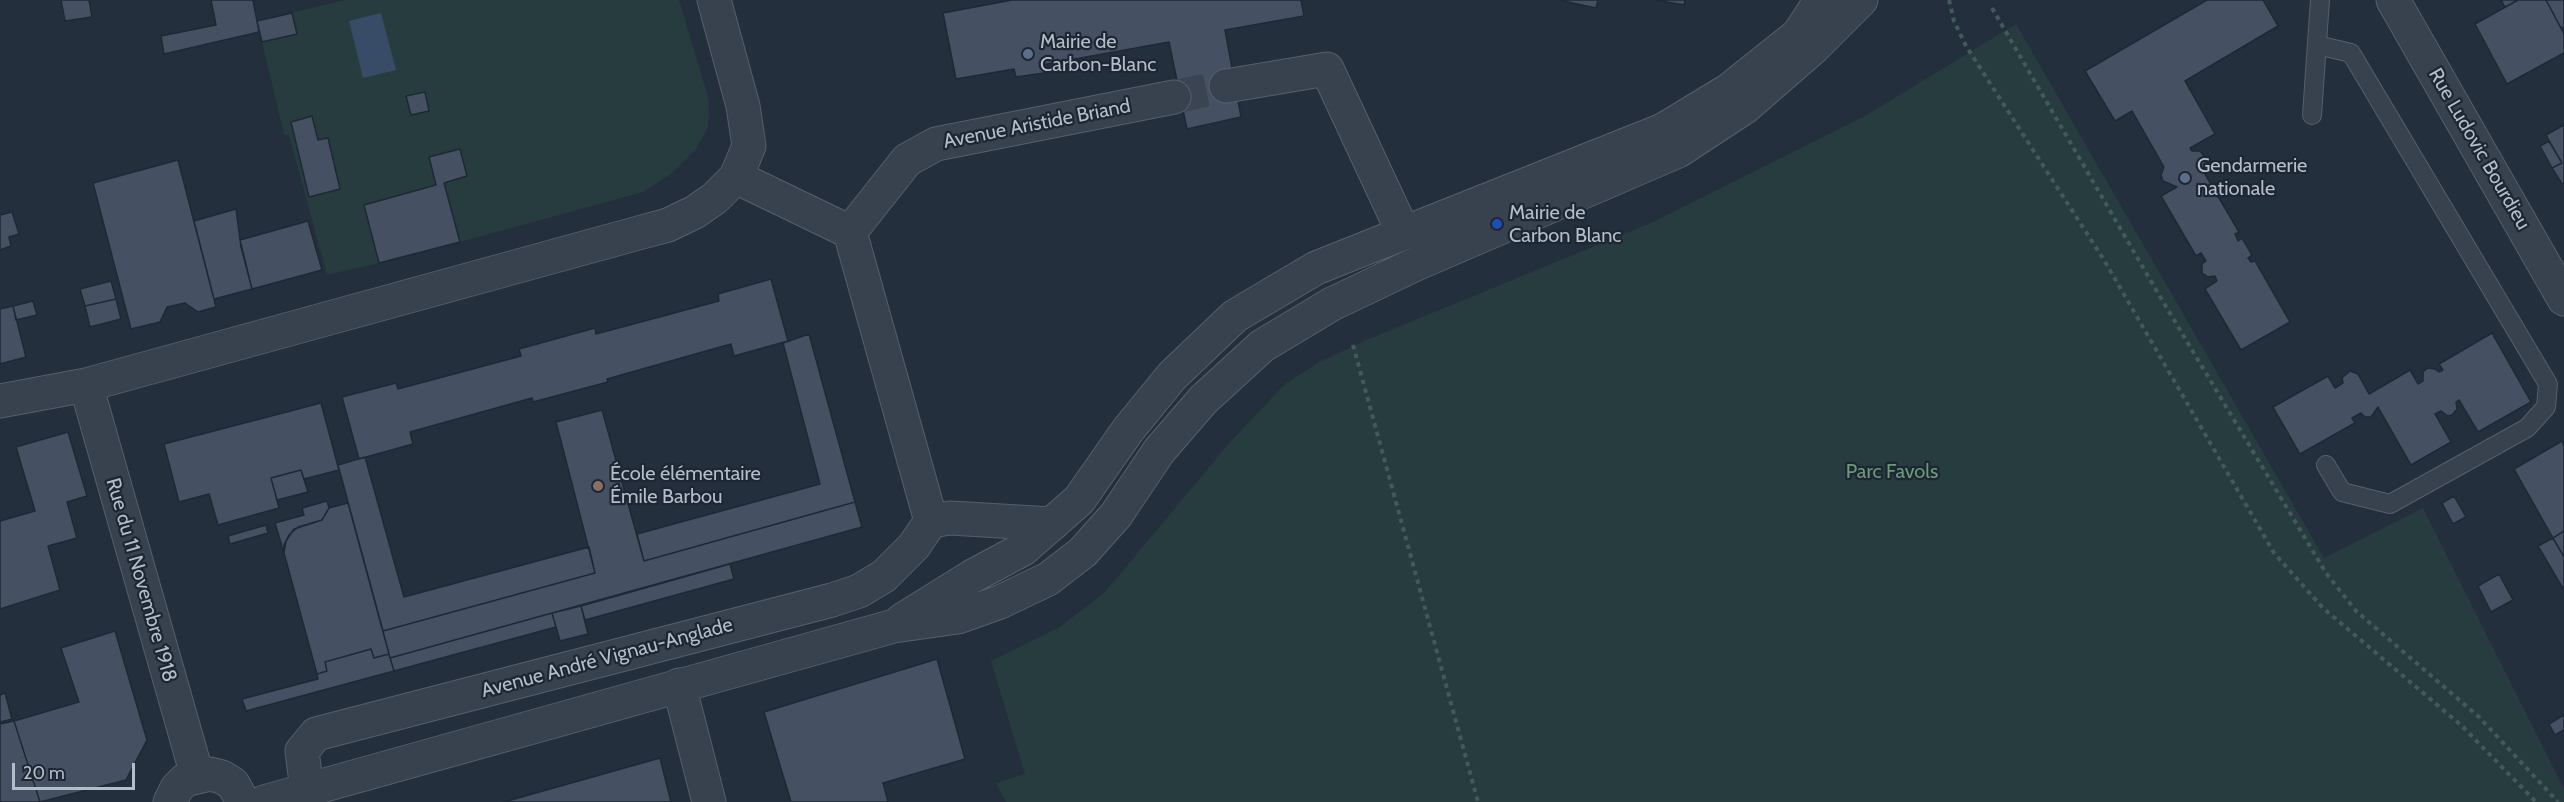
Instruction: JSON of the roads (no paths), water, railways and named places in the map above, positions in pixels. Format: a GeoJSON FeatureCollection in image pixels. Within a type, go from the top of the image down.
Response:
{"type":"FeatureCollection","features":[{"type":"Feature","properties":{"kind":"street"},"geometry":{"type":"LineString","coordinates":[[0,401],[86,385],[669,225],[695,212],[715,198],[736,177],[748,146],[746,122],[714,0]]}},
{"type":"Feature","properties":{"kind":"street"},"geometry":{"type":"LineString","coordinates":[[894,626],[971,577],[1023,549],[1079,500],[1128,430],[1172,376],[1235,316],[1313,270],[1403,232],[1663,130],[1729,90],[1798,35],[1821,0]]}},
{"type":"Feature","properties":{"kind":"street"},"geometry":{"type":"LineString","coordinates":[[264,802],[894,626],[958,617],[1000,603],[1048,579],[1083,552],[1116,515],[1159,451],[1203,400],[1262,346],[1332,304],[1416,264],[1677,151],[1745,107],[1814,47],[1861,0]]}},
{"type":"Feature","properties":{"kind":"street","name":"Rue Ludovic Bourdieu"},"geometry":{"type":"LineString","coordinates":[[2399,2],[2564,299]]}},
{"type":"Feature","properties":{"kind":"street"},"geometry":{"type":"LineString","coordinates":[[1226,86],[1327,69],[1403,232]]}},
{"type":"Feature","properties":{"kind":"street","name":"Avenue Aristide Briand"},"geometry":{"type":"LineString","coordinates":[[850,232],[907,160],[936,144],[1174,97]]}},
{"type":"Feature","properties":{"kind":"street"},"geometry":{"type":"LineString","coordinates":[[736,177],[850,232],[931,521],[950,518],[1052,524]]}},
{"type":"Feature","properties":{"kind":"street","name":"Rue du 11 Novembre 1918"},"geometry":{"type":"LineString","coordinates":[[86,385],[196,775]]}},
{"type":"Feature","properties":{"kind":"street","name":"Avenue André Vignau-Anglade"},"geometry":{"type":"LineString","coordinates":[[307,790],[302,751],[316,734],[859,591],[885,576],[914,546],[931,521]]}},
{"type":"Feature","properties":{"kind":"street"},"geometry":{"type":"LineString","coordinates":[[679,685],[709,802]]}},
{"type":"Feature","properties":{"kind":"street"},"geometry":{"type":"LineString","coordinates":[[170,802],[177,788],[185,780],[196,775],[210,774],[222,777],[233,784],[243,802]]}},
{"type":"Feature","properties":{"kind":"lane"},"geometry":{"type":"LineString","coordinates":[[2312,115],[2320,0]]}},
{"type":"Feature","properties":{"kind":"lane"},"geometry":{"type":"LineString","coordinates":[[2317,45],[2350,53],[2548,384],[2546,407],[2527,428],[2390,504],[2342,492],[2326,465]]}},
{"type":"Feature","properties":{"kind":"water"},"geometry":{"type":"Polygon","coordinates":[[[381,13],[396,70],[363,78],[349,21],[381,13]]]}},
{"type":"Feature","properties":{"kind":"tunnel"},"geometry":{"type":"LineString","coordinates":[[1174,97],[1226,86]]}},
{"type":"Feature","properties":{"kind":"place","name":"Mairie de Carbon-Blanc"},"geometry":{"type":"Point","coordinates":[1028,54]}},
{"type":"Feature","properties":{"kind":"place","name":"Gendarmerie nationale"},"geometry":{"type":"Point","coordinates":[2185,178]}},
{"type":"Feature","properties":{"kind":"place","name":"Mairie de Carbon Blanc"},"geometry":{"type":"Point","coordinates":[1497,224]}},
{"type":"Feature","properties":{"kind":"place","name":"École élémentaire Émile Barbou"},"geometry":{"type":"Point","coordinates":[598,486]}},
{"type":"Feature","properties":{"kind":"park label","name":"Parc Favols"},"geometry":{"type":"Point","coordinates":[1892,472]}}]}
